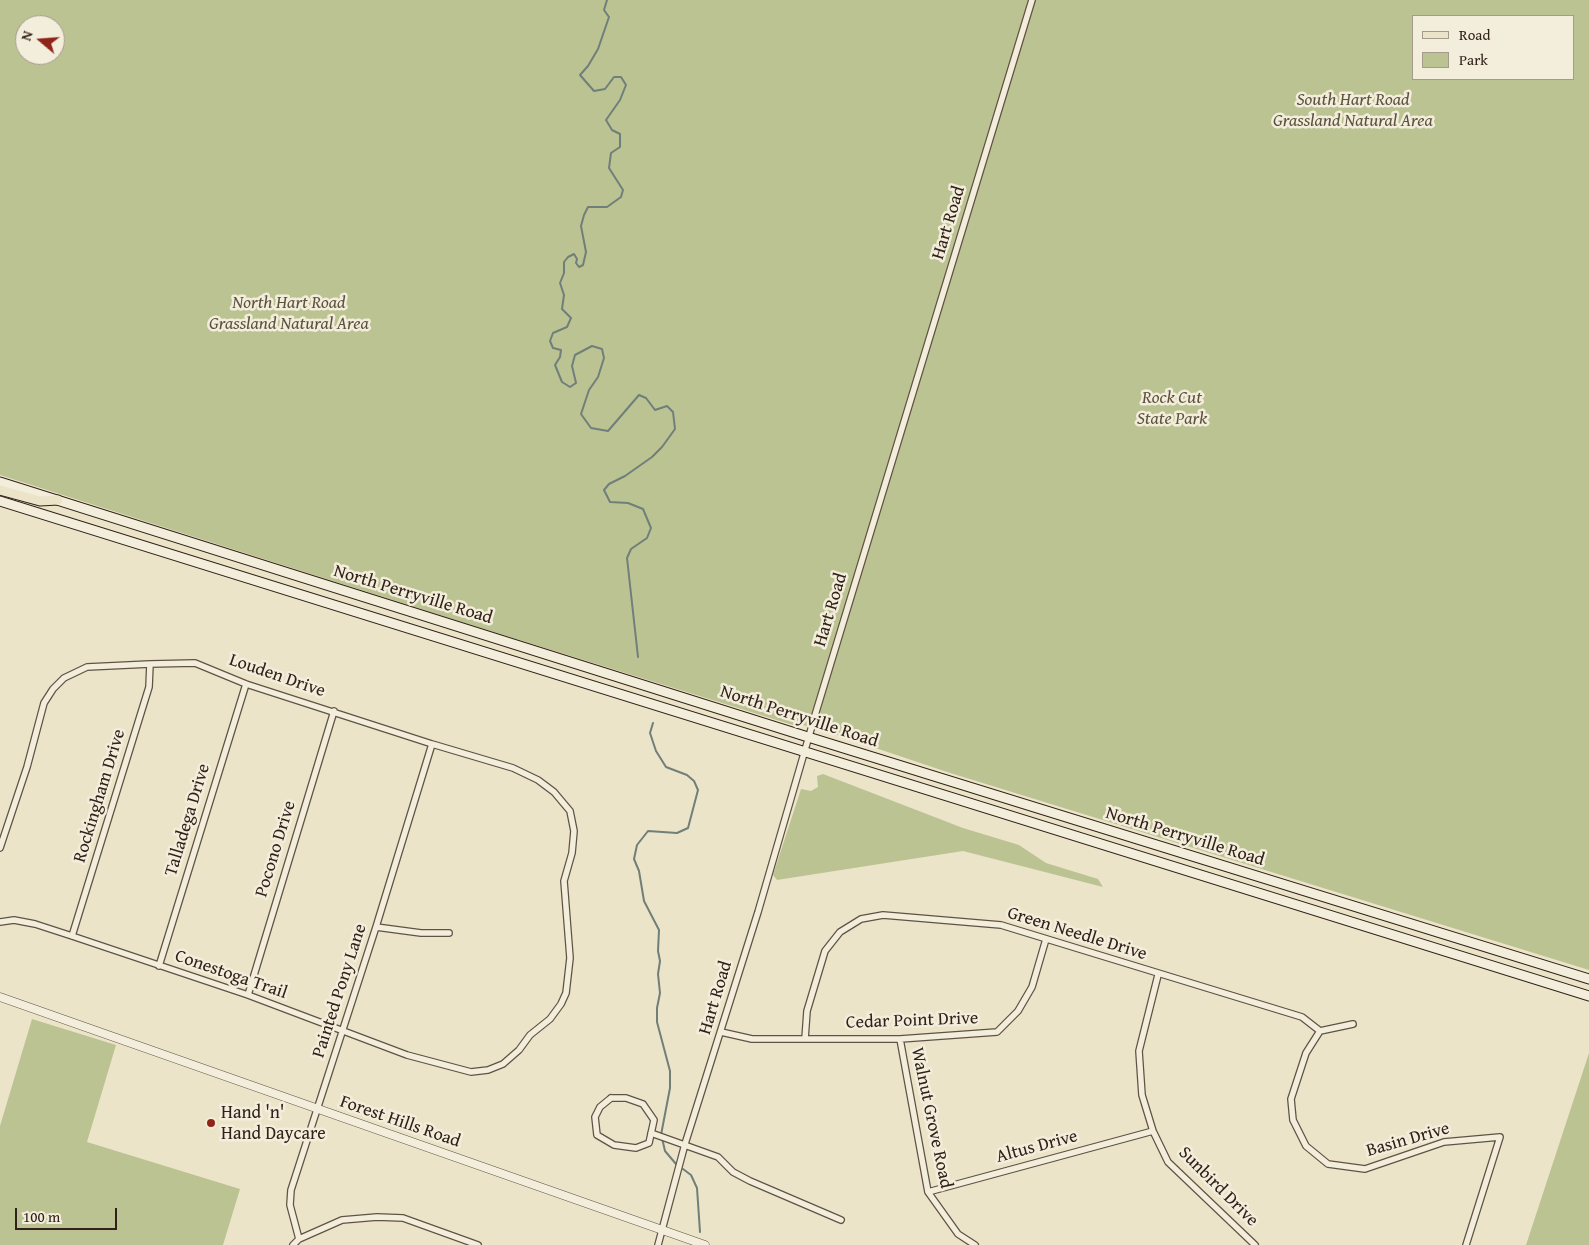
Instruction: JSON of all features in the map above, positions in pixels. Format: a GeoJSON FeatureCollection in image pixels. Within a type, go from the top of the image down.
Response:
{"type":"FeatureCollection","features":[{"type":"Feature","properties":{"kind":"main road","name":"North Perryville Road"},"geometry":{"type":"LineString","coordinates":[[0,482],[808,737],[1589,979]]}},
{"type":"Feature","properties":{"kind":"main road"},"geometry":{"type":"LineString","coordinates":[[0,490],[40,501],[58,500]]}},
{"type":"Feature","properties":{"kind":"main road","name":"North Perryville Road"},"geometry":{"type":"LineString","coordinates":[[0,501],[1589,996]]}},
{"type":"Feature","properties":{"kind":"street","name":"Hart Road"},"geometry":{"type":"LineString","coordinates":[[658,1245],[685,1144],[721,1032],[808,737],[1032,0]]}},
{"type":"Feature","properties":{"kind":"street","name":"Louden Drive"},"geometry":{"type":"LineString","coordinates":[[0,848],[27,767],[44,703],[64,678],[87,668],[195,663],[246,684],[432,744],[477,756],[513,768],[538,780],[554,792],[570,811],[574,831],[572,853],[564,881],[570,958],[568,977],[561,1004],[550,1019],[530,1035],[519,1050],[503,1064],[488,1070],[471,1072],[449,1068]]}},
{"type":"Feature","properties":{"kind":"street","name":"Rockingham Drive"},"geometry":{"type":"LineString","coordinates":[[72,936],[149,687],[150,664]]}},
{"type":"Feature","properties":{"kind":"street","name":"Talladega Drive"},"geometry":{"type":"LineString","coordinates":[[159,966],[246,684]]}},
{"type":"Feature","properties":{"kind":"street","name":"Pocono Drive"},"geometry":{"type":"LineString","coordinates":[[248,995],[334,711]]}},
{"type":"Feature","properties":{"kind":"street","name":"Painted Pony Lane"},"geometry":{"type":"LineString","coordinates":[[300,1239],[291,1211],[291,1190],[376,927],[432,744]]}},
{"type":"Feature","properties":{"kind":"street","name":"Green Needle Drive"},"geometry":{"type":"LineString","coordinates":[[805,1039],[807,1011],[825,951],[840,932],[861,919],[883,915],[1001,925],[1158,975],[1302,1017],[1320,1031]]}},
{"type":"Feature","properties":{"kind":"street","name":"Conestoga Trail"},"geometry":{"type":"LineString","coordinates":[[0,922],[14,920],[35,924],[72,936],[248,995],[342,1032],[449,1068]]}},
{"type":"Feature","properties":{"kind":"street"},"geometry":{"type":"LineString","coordinates":[[376,927],[421,933],[449,933]]}},
{"type":"Feature","properties":{"kind":"street","name":"Cedar Point Drive"},"geometry":{"type":"LineString","coordinates":[[721,1032],[752,1039],[900,1039],[997,1032],[1018,1011],[1032,987],[1046,939]]}},
{"type":"Feature","properties":{"kind":"street","name":"Sunbird Drive"},"geometry":{"type":"LineString","coordinates":[[1158,975],[1139,1051],[1142,1094],[1153,1131],[1168,1162],[1254,1245]]}},
{"type":"Feature","properties":{"kind":"street","name":"Forest Hills Road"},"geometry":{"type":"LineString","coordinates":[[0,997],[705,1245]]}},
{"type":"Feature","properties":{"kind":"street"},"geometry":{"type":"LineString","coordinates":[[1320,1031],[1353,1024]]}},
{"type":"Feature","properties":{"kind":"street","name":"Basin Drive"},"geometry":{"type":"LineString","coordinates":[[1320,1031],[1306,1053],[1291,1099],[1293,1120],[1306,1146],[1328,1164],[1365,1169],[1444,1142],[1500,1137],[1466,1245]]}},
{"type":"Feature","properties":{"kind":"street","name":"Walnut Grove Road"},"geometry":{"type":"LineString","coordinates":[[900,1039],[928,1192],[958,1234],[975,1245]]}},
{"type":"Feature","properties":{"kind":"street"},"geometry":{"type":"LineString","coordinates":[[611,1098],[626,1098],[643,1104],[654,1120],[651,1133],[649,1143],[636,1148],[614,1145],[597,1135],[595,1117],[600,1107],[611,1098]]}},
{"type":"Feature","properties":{"kind":"street","name":"Altus Drive"},"geometry":{"type":"LineString","coordinates":[[928,1192],[1153,1131]]}},
{"type":"Feature","properties":{"kind":"street"},"geometry":{"type":"LineString","coordinates":[[651,1133],[718,1157],[733,1172],[750,1181],[841,1220]]}},
{"type":"Feature","properties":{"kind":"street"},"geometry":{"type":"LineString","coordinates":[[293,1245],[300,1239],[342,1220],[377,1217],[403,1218],[478,1245]]}},
{"type":"Feature","properties":{"kind":"green space","name":"Rock Cut State Park"},"geometry":{"type":"Polygon","coordinates":[[[0,0],[1589,0],[1589,970],[947,772],[828,732],[799,724],[796,726],[0,475],[0,0]]]}},
{"type":"Feature","properties":{"kind":"green space"},"geometry":{"type":"Polygon","coordinates":[[[823,774],[963,828],[1019,845],[1046,863],[1098,879],[1103,887],[963,851],[777,880],[773,875],[801,789],[811,791],[818,787],[817,776],[823,774]]]}},
{"type":"Feature","properties":{"kind":"green space"},"geometry":{"type":"Polygon","coordinates":[[[32,1019],[116,1045],[87,1142],[240,1189],[223,1245],[0,1245],[0,1126],[32,1019]]]}},
{"type":"Feature","properties":{"kind":"green space"},"geometry":{"type":"Polygon","coordinates":[[[1589,1053],[1589,1245],[1526,1245],[1589,1053]]]}},
{"type":"Feature","properties":{"kind":"waterway"},"geometry":{"type":"LineString","coordinates":[[607,0],[604,10],[609,17],[598,49],[580,75],[594,91],[605,89],[614,77],[621,77],[626,85],[620,100],[606,120],[612,130],[620,134],[620,147],[611,153],[609,168],[623,190],[621,197],[607,207],[588,207],[584,215],[581,226],[586,252],[583,265],[579,267],[574,254],[568,257],[564,262],[564,273],[560,283],[564,295],[562,309],[571,318],[567,327],[553,333],[550,341],[553,348],[561,350],[560,357],[555,365],[562,382],[570,387],[576,383],[572,366],[575,355],[592,346],[602,349],[604,358],[598,377],[589,390],[581,414],[591,428],[608,431],[639,395],[646,398],[655,410],[667,406],[673,412],[675,429],[662,447],[652,457],[625,476],[609,484],[604,490],[610,502],[628,503],[643,509],[651,528],[647,538],[631,549],[627,558],[638,657]]}},
{"type":"Feature","properties":{"kind":"waterway"},"geometry":{"type":"LineString","coordinates":[[653,723],[650,733],[656,751],[666,767],[687,775],[694,781],[698,790],[688,828],[677,833],[648,831],[637,845],[634,859],[639,871],[644,901],[659,930],[658,951],[660,961],[658,974],[660,993],[657,1022],[670,1071],[670,1088],[661,1135]]}},
{"type":"Feature","properties":{"kind":"waterway"},"geometry":{"type":"LineString","coordinates":[[662,1138],[665,1151],[676,1164]]}},
{"type":"Feature","properties":{"kind":"waterway"},"geometry":{"type":"LineString","coordinates":[[683,1169],[691,1175],[697,1188],[700,1232]]}},
{"type":"Feature","properties":{"kind":"place","name":"Hand 'n' Hand Daycare"},"geometry":{"type":"Point","coordinates":[211,1123]}},
{"type":"Feature","properties":{"kind":"park label","name":"South Hart Road Grassland Natural Area"},"geometry":{"type":"Point","coordinates":[1353,110]}},
{"type":"Feature","properties":{"kind":"park label","name":"North Hart Road Grassland Natural Area"},"geometry":{"type":"Point","coordinates":[289,313]}}]}
